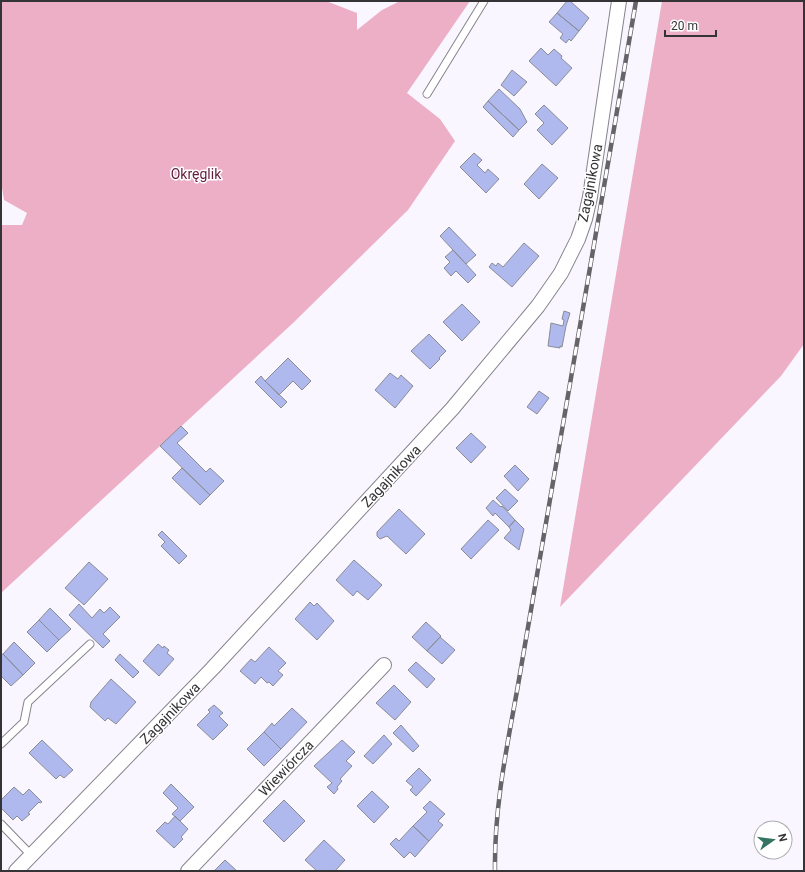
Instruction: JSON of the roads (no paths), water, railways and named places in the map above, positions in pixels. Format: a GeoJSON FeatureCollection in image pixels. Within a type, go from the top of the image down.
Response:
{"type":"FeatureCollection","features":[{"type":"Feature","properties":{"kind":"street","name":"Zagajnikowa"},"geometry":{"type":"LineString","coordinates":[[16,871],[212,669],[452,409],[538,306],[561,273],[578,238],[585,219],[590,197],[619,1]]}},
{"type":"Feature","properties":{"kind":"street","name":"Wiewiórcza"},"geometry":{"type":"LineString","coordinates":[[188,871],[384,665]]}},
{"type":"Feature","properties":{"kind":"lane"},"geometry":{"type":"LineString","coordinates":[[427,94],[484,1]]}},
{"type":"Feature","properties":{"kind":"lane"},"geometry":{"type":"LineString","coordinates":[[1,744],[24,722],[28,702],[90,644]]}},
{"type":"Feature","properties":{"kind":"lane"},"geometry":{"type":"LineString","coordinates":[[1,824],[31,855]]}},
{"type":"Feature","properties":{"kind":"railway"},"geometry":{"type":"LineString","coordinates":[[495,871],[496,826],[505,758],[636,1]]}},
{"type":"Feature","properties":{"kind":"park label","name":"Okręglik"},"geometry":{"type":"Point","coordinates":[196,174]}}]}
